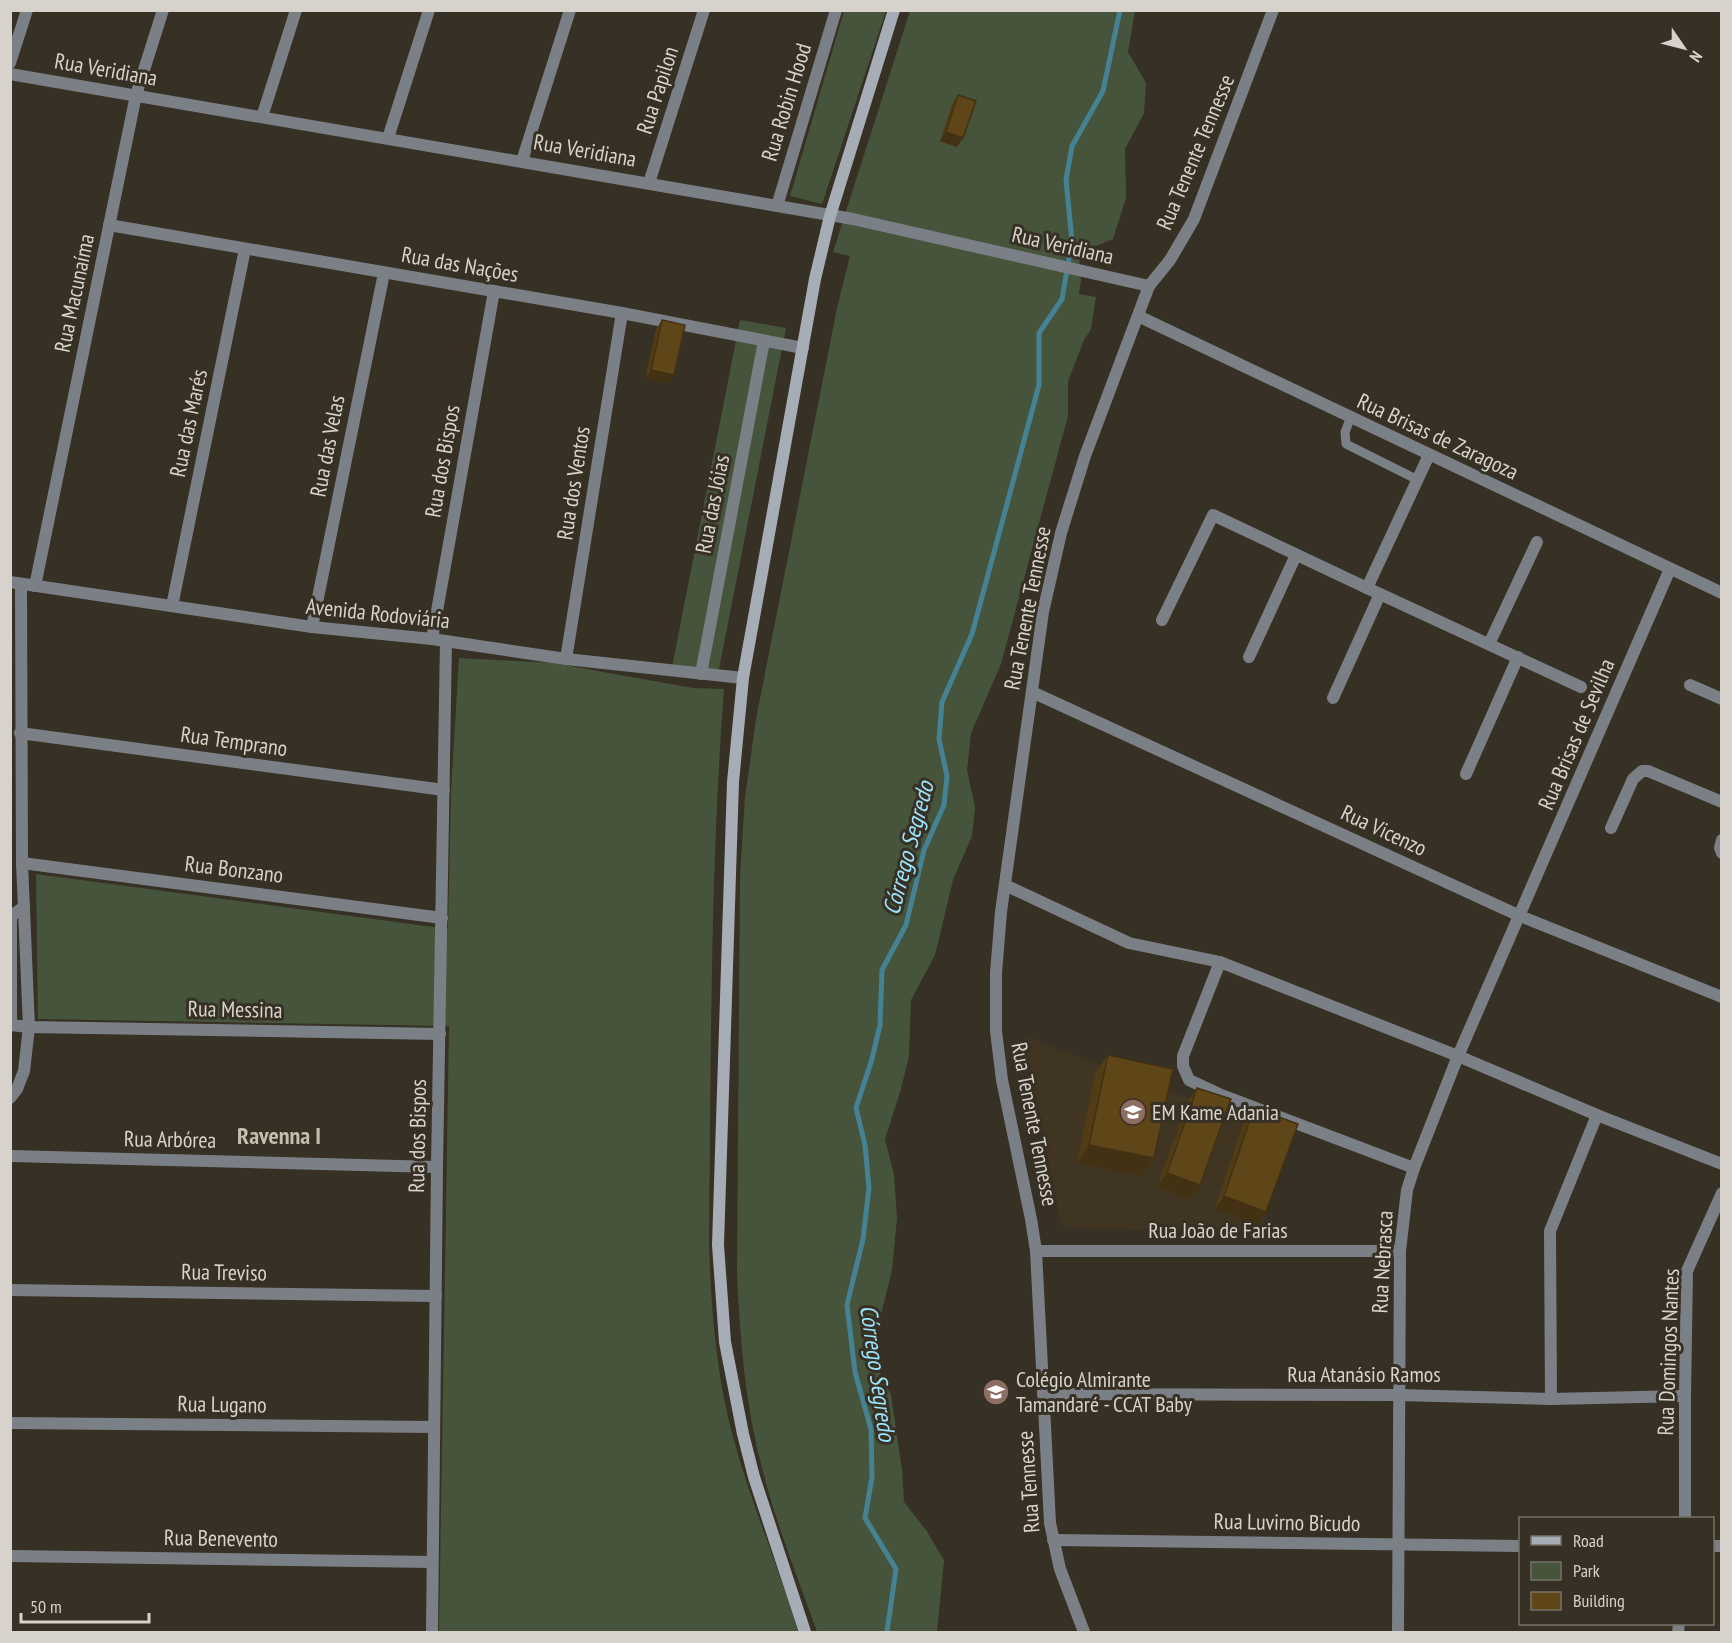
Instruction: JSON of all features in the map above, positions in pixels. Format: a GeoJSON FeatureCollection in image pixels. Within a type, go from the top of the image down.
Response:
{"type":"FeatureCollection","features":[{"type":"Feature","properties":{"kind":"main road"},"geometry":{"type":"LineString","coordinates":[[806,1632],[754,1477],[743,1434],[726,1342],[721,1296],[718,1245],[734,782],[742,678],[815,279],[831,216],[894,10]]}},
{"type":"Feature","properties":{"kind":"street"},"geometry":{"type":"LineString","coordinates":[[10,63],[27,10]]}},
{"type":"Feature","properties":{"kind":"street","name":"Rua Macunaíma"},"geometry":{"type":"LineString","coordinates":[[35,586],[136,95],[163,10]]}},
{"type":"Feature","properties":{"kind":"street"},"geometry":{"type":"LineString","coordinates":[[262,117],[296,10]]}},
{"type":"Feature","properties":{"kind":"street"},"geometry":{"type":"LineString","coordinates":[[388,138],[429,10]]}},
{"type":"Feature","properties":{"kind":"street"},"geometry":{"type":"LineString","coordinates":[[522,161],[570,10]]}},
{"type":"Feature","properties":{"kind":"street","name":"Rua Papilon"},"geometry":{"type":"LineString","coordinates":[[649,183],[705,10]]}},
{"type":"Feature","properties":{"kind":"street","name":"Rua Robin Hood"},"geometry":{"type":"LineString","coordinates":[[777,206],[836,10]]}},
{"type":"Feature","properties":{"kind":"street","name":"Rua Tenente Tennesse"},"geometry":{"type":"LineString","coordinates":[[1036,1251],[1002,1080],[996,1031],[996,973],[1005,885],[1043,612],[1061,533],[1085,456],[1149,286],[1170,261],[1194,219],[1273,10]]}},
{"type":"Feature","properties":{"kind":"street","name":"Rua Veridiana"},"geometry":{"type":"LineString","coordinates":[[10,74],[853,219],[1149,286]]}},
{"type":"Feature","properties":{"kind":"street","name":"Rua das Nações"},"geometry":{"type":"LineString","coordinates":[[109,225],[622,313],[803,348]]}},
{"type":"Feature","properties":{"kind":"street","name":"Rua das Marés"},"geometry":{"type":"LineString","coordinates":[[172,606],[245,249]]}},
{"type":"Feature","properties":{"kind":"street","name":"Rua das Velas"},"geometry":{"type":"LineString","coordinates":[[312,627],[384,273]]}},
{"type":"Feature","properties":{"kind":"street","name":"Rua dos Bispos"},"geometry":{"type":"LineString","coordinates":[[432,639],[494,291]]}},
{"type":"Feature","properties":{"kind":"street","name":"Rua dos Ventos"},"geometry":{"type":"LineString","coordinates":[[566,659],[622,313]]}},
{"type":"Feature","properties":{"kind":"street","name":"Rua Brisas de Zaragoza"},"geometry":{"type":"LineString","coordinates":[[1138,316],[1722,593]]}},
{"type":"Feature","properties":{"kind":"street","name":"Rua das Jóias"},"geometry":{"type":"LineString","coordinates":[[701,674],[764,341]]}},
{"type":"Feature","properties":{"kind":"street"},"geometry":{"type":"LineString","coordinates":[[1367,588],[1429,455]]}},
{"type":"Feature","properties":{"kind":"street"},"geometry":{"type":"LineString","coordinates":[[1162,620],[1213,515],[1581,687]]}},
{"type":"Feature","properties":{"kind":"street"},"geometry":{"type":"LineString","coordinates":[[1489,644],[1537,542]]}},
{"type":"Feature","properties":{"kind":"street"},"geometry":{"type":"LineString","coordinates":[[1249,657],[1296,555]]}},
{"type":"Feature","properties":{"kind":"street","name":"Rua Brisas de Sevilha"},"geometry":{"type":"LineString","coordinates":[[1520,916],[1670,569]]}},
{"type":"Feature","properties":{"kind":"street"},"geometry":{"type":"LineString","coordinates":[[10,1098],[17,1089],[24,1071],[29,1027],[22,863],[16,583]]}},
{"type":"Feature","properties":{"kind":"street","name":"Avenida Rodoviária"},"geometry":{"type":"LineString","coordinates":[[16,583],[312,627],[432,639],[566,659],[742,678]]}},
{"type":"Feature","properties":{"kind":"street"},"geometry":{"type":"LineString","coordinates":[[1333,698],[1380,594]]}},
{"type":"Feature","properties":{"kind":"street","name":"Rua dos Bispos"},"geometry":{"type":"LineString","coordinates":[[432,1632],[436,1167],[446,641]]}},
{"type":"Feature","properties":{"kind":"street"},"geometry":{"type":"LineString","coordinates":[[1466,774],[1518,657]]}},
{"type":"Feature","properties":{"kind":"street"},"geometry":{"type":"LineString","coordinates":[[1690,685],[1722,699]]}},
{"type":"Feature","properties":{"kind":"street","name":"Rua Vicenzo"},"geometry":{"type":"LineString","coordinates":[[1032,692],[1520,916],[1722,997]]}},
{"type":"Feature","properties":{"kind":"street","name":"Rua Temprano"},"geometry":{"type":"LineString","coordinates":[[20,733],[444,790]]}},
{"type":"Feature","properties":{"kind":"street"},"geometry":{"type":"LineString","coordinates":[[1611,828],[1633,779],[1642,771],[1648,771],[1722,802]]}},
{"type":"Feature","properties":{"kind":"street"},"geometry":{"type":"LineString","coordinates":[[1722,840],[1720,848],[1722,854]]}},
{"type":"Feature","properties":{"kind":"street","name":"Rua Bonzano"},"geometry":{"type":"LineString","coordinates":[[22,863],[441,918]]}},
{"type":"Feature","properties":{"kind":"street"},"geometry":{"type":"LineString","coordinates":[[1005,885],[1129,943],[1220,962],[1722,1164]]}},
{"type":"Feature","properties":{"kind":"street"},"geometry":{"type":"LineString","coordinates":[[11,1025],[11,915],[24,907]]}},
{"type":"Feature","properties":{"kind":"street","name":"Rua Nebrasca"},"geometry":{"type":"LineString","coordinates":[[1398,1632],[1400,1251],[1407,1190],[1458,1056],[1520,916]]}},
{"type":"Feature","properties":{"kind":"street"},"geometry":{"type":"LineString","coordinates":[[1220,962],[1183,1056],[1183,1066],[1189,1080],[1219,1094],[1414,1168]]}},
{"type":"Feature","properties":{"kind":"street","name":"Rua Messina"},"geometry":{"type":"LineString","coordinates":[[11,1025],[440,1034]]}},
{"type":"Feature","properties":{"kind":"street"},"geometry":{"type":"LineString","coordinates":[[1551,1399],[1550,1231],[1598,1115]]}},
{"type":"Feature","properties":{"kind":"street","name":"Rua Arbórea"},"geometry":{"type":"LineString","coordinates":[[10,1156],[436,1167]]}},
{"type":"Feature","properties":{"kind":"street","name":"Rua Domingos Nantes"},"geometry":{"type":"LineString","coordinates":[[1685,1517],[1684,1395],[1688,1271],[1722,1193]]}},
{"type":"Feature","properties":{"kind":"street","name":"Rua João de Farias"},"geometry":{"type":"LineString","coordinates":[[1036,1251],[1400,1251]]}},
{"type":"Feature","properties":{"kind":"street","name":"Rua Tennesse"},"geometry":{"type":"LineString","coordinates":[[1036,1251],[1050,1523],[1060,1569],[1084,1632]]}},
{"type":"Feature","properties":{"kind":"street","name":"Rua Treviso"},"geometry":{"type":"LineString","coordinates":[[10,1290],[436,1296]]}},
{"type":"Feature","properties":{"kind":"street","name":"Rua Atanásio Ramos"},"geometry":{"type":"LineString","coordinates":[[1043,1394],[1400,1395],[1551,1399],[1684,1395]]}},
{"type":"Feature","properties":{"kind":"street","name":"Rua Lugano"},"geometry":{"type":"LineString","coordinates":[[10,1423],[434,1427]]}},
{"type":"Feature","properties":{"kind":"street","name":"Rua Luvirno Bicudo"},"geometry":{"type":"LineString","coordinates":[[1053,1540],[1519,1546]]}},
{"type":"Feature","properties":{"kind":"street","name":"Rua Benevento"},"geometry":{"type":"LineString","coordinates":[[10,1556],[432,1562]]}},
{"type":"Feature","properties":{"kind":"lane"},"geometry":{"type":"LineString","coordinates":[[1351,417],[1345,432],[1346,444],[1418,480]]}},
{"type":"Feature","properties":{"kind":"shaded area","name":"EM Kame Adania"},"geometry":{"type":"Polygon","coordinates":[[[1024,1036],[1293,1137],[1261,1230],[1073,1229],[1064,1227],[1060,1220],[1024,1036]]]}},
{"type":"Feature","properties":{"kind":"green space"},"geometry":{"type":"Polygon","coordinates":[[[844,11],[886,11],[822,204],[790,196],[844,11]]]}},
{"type":"Feature","properties":{"kind":"green space"},"geometry":{"type":"Polygon","coordinates":[[[910,11],[1135,11],[1128,52],[1146,83],[1144,113],[1125,149],[1126,198],[1113,239],[1079,253],[1081,280],[1079,294],[1096,297],[1091,329],[1084,340],[1068,381],[1068,416],[1001,664],[971,733],[967,770],[975,807],[972,836],[953,880],[935,955],[911,1000],[909,1056],[885,1139],[894,1175],[897,1218],[892,1270],[876,1335],[880,1373],[891,1395],[902,1470],[904,1502],[926,1530],[944,1560],[937,1632],[817,1632],[762,1468],[747,1396],[742,1347],[737,1273],[740,876],[745,798],[756,719],[837,308],[850,256],[833,252],[910,11]]]}},
{"type":"Feature","properties":{"kind":"green space"},"geometry":{"type":"Polygon","coordinates":[[[740,320],[786,328],[718,674],[672,667],[740,320]]]}},
{"type":"Feature","properties":{"kind":"green space"},"geometry":{"type":"Polygon","coordinates":[[[459,658],[553,663],[693,688],[724,689],[716,827],[712,966],[709,1243],[711,1292],[718,1365],[733,1437],[798,1632],[439,1632],[449,1026],[38,1019],[36,874],[448,929],[451,793],[459,658]]]}},
{"type":"Feature","properties":{"kind":"building"},"geometry":{"type":"Polygon","coordinates":[[[958,95],[976,101],[963,138],[946,132],[958,95]]]}},
{"type":"Feature","properties":{"kind":"building"},"geometry":{"type":"Polygon","coordinates":[[[662,320],[685,325],[674,375],[651,370],[662,320]]]}},
{"type":"Feature","properties":{"kind":"building"},"geometry":{"type":"Polygon","coordinates":[[[1108,1055],[1173,1069],[1154,1158],[1089,1145],[1108,1055]]]}},
{"type":"Feature","properties":{"kind":"building"},"geometry":{"type":"Polygon","coordinates":[[[1197,1088],[1231,1099],[1200,1185],[1167,1173],[1197,1088]]]}},
{"type":"Feature","properties":{"kind":"building"},"geometry":{"type":"Polygon","coordinates":[[[1254,1108],[1298,1124],[1266,1212],[1224,1196],[1254,1108]]]}},
{"type":"Feature","properties":{"kind":"waterway","name":"Córrego Segredo"},"geometry":{"type":"LineString","coordinates":[[887,1632],[896,1569],[865,1518],[872,1477],[871,1429],[855,1372],[847,1305],[863,1239],[869,1188],[865,1145],[856,1108],[880,1025],[882,970],[906,925],[924,850],[944,805],[947,776],[939,739],[942,702],[972,634],[1039,385],[1039,333],[1062,299],[1072,241],[1066,180],[1072,146],[1103,91],[1120,10]]}},
{"type":"Feature","properties":{"kind":"place","name":"EM Kame Adania"},"geometry":{"type":"Point","coordinates":[1133,1112]}},
{"type":"Feature","properties":{"kind":"place","name":"Colégio Almirante Tamandaré - CCAT Baby"},"geometry":{"type":"Point","coordinates":[996,1392]}},
{"type":"Feature","properties":{"kind":"district","name":"Ravenna I"},"geometry":{"type":"Point","coordinates":[279,1135]}}]}
